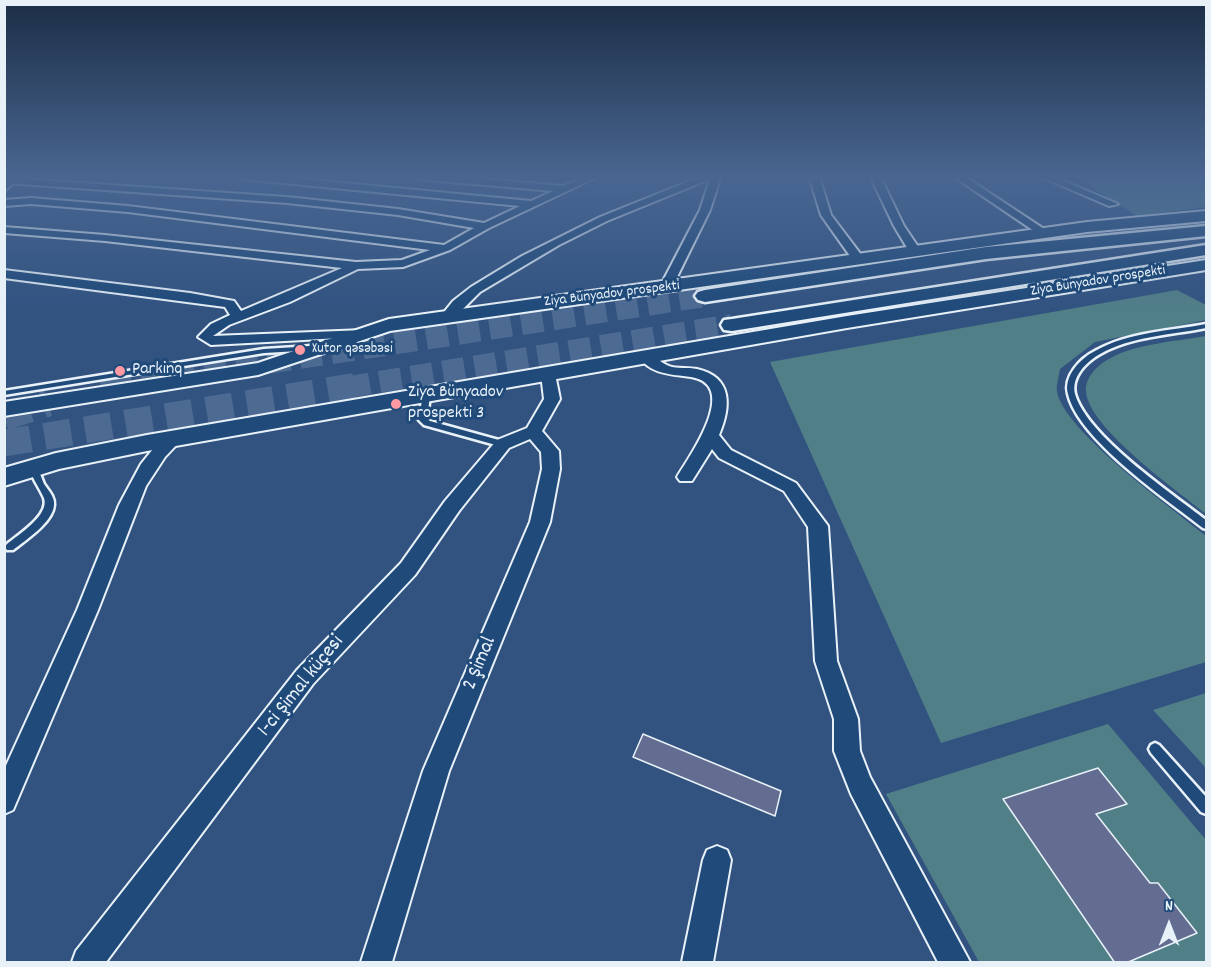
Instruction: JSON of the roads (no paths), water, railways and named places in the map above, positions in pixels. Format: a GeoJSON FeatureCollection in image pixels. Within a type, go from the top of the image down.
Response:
{"type":"FeatureCollection","features":[{"type":"Feature","properties":{"kind":"main road","name":"Ziya Bünyadov prospekti"},"geometry":{"type":"LineString","coordinates":[[14,407],[279,365],[359,333],[448,316],[670,288],[1044,233],[1172,221]]}},
{"type":"Feature","properties":{"kind":"main road"},"geometry":{"type":"LineString","coordinates":[[986,253],[1186,221]]}},
{"type":"Feature","properties":{"kind":"main road","name":"Ziya Bünyadov prospekti"},"geometry":{"type":"LineString","coordinates":[[705,296],[986,253],[1206,233]]}},
{"type":"Feature","properties":{"kind":"main road","name":"Ziya Bünyadov prospekti"},"geometry":{"type":"LineString","coordinates":[[1206,233],[726,318],[1206,250]]}},
{"type":"Feature","properties":{"kind":"main road","name":"Ziya Bünyadov prospekti"},"geometry":{"type":"LineString","coordinates":[[4,477],[86,454],[645,356],[1206,265]]}},
{"type":"Feature","properties":{"kind":"street"},"geometry":{"type":"LineString","coordinates":[[227,221],[446,248]]}},
{"type":"Feature","properties":{"kind":"street"},"geometry":{"type":"LineString","coordinates":[[455,221],[485,226]]}},
{"type":"Feature","properties":{"kind":"street"},"geometry":{"type":"LineString","coordinates":[[4,230],[105,238],[356,266],[403,263],[446,248],[495,221]]}},
{"type":"Feature","properties":{"kind":"street"},"geometry":{"type":"LineString","coordinates":[[448,316],[458,303],[491,279],[602,221]]}},
{"type":"Feature","properties":{"kind":"street"},"geometry":{"type":"LineString","coordinates":[[670,288],[670,279],[698,221]]}},
{"type":"Feature","properties":{"kind":"street"},"geometry":{"type":"LineString","coordinates":[[830,221],[859,260]]}},
{"type":"Feature","properties":{"kind":"street"},"geometry":{"type":"LineString","coordinates":[[897,221],[915,251]]}},
{"type":"Feature","properties":{"kind":"street"},"geometry":{"type":"LineString","coordinates":[[1026,221],[1044,233]]}},
{"type":"Feature","properties":{"kind":"street"},"geometry":{"type":"LineString","coordinates":[[356,266],[285,299],[218,325],[208,333],[207,340],[359,333]]}},
{"type":"Feature","properties":{"kind":"street"},"geometry":{"type":"LineString","coordinates":[[4,274],[214,301],[229,304],[238,317]]}},
{"type":"Feature","properties":{"kind":"street"},"geometry":{"type":"LineString","coordinates":[[645,356],[663,369],[700,374],[716,383],[722,401],[711,436],[686,477]]}},
{"type":"Feature","properties":{"kind":"street"},"geometry":{"type":"LineString","coordinates":[[533,432],[552,399],[548,374]]}},
{"type":"Feature","properties":{"kind":"street","name":"1-ci Şimal küçesi"},"geometry":{"type":"LineString","coordinates":[[87,963],[305,677],[408,569],[452,507],[503,444],[533,432]]}},
{"type":"Feature","properties":{"kind":"street","name":"2 Şimal"},"geometry":{"type":"LineString","coordinates":[[376,963],[436,771],[540,522],[551,469],[550,451],[533,432]]}},
{"type":"Feature","properties":{"kind":"street"},"geometry":{"type":"LineString","coordinates":[[711,436],[725,454],[790,487],[818,526],[826,661],[846,719],[847,751],[860,785],[955,963]]}},
{"type":"Feature","properties":{"kind":"street"},"geometry":{"type":"LineString","coordinates":[[4,801],[100,581],[136,488],[152,460],[174,439]]}},
{"type":"Feature","properties":{"kind":"street"},"geometry":{"type":"LineString","coordinates":[[697,963],[717,860]]}},
{"type":"Feature","properties":{"kind":"lane"},"geometry":{"type":"LineString","coordinates":[[1206,326],[1122,342],[1103,349],[1087,360],[1071,380],[1071,394],[1077,407],[1099,437],[1206,525]]}},
{"type":"Feature","properties":{"kind":"lane"},"geometry":{"type":"LineString","coordinates":[[4,393],[264,351],[322,348]]}},
{"type":"Feature","properties":{"kind":"lane"},"geometry":{"type":"LineString","coordinates":[[426,395],[423,420],[427,423],[503,444]]}},
{"type":"Feature","properties":{"kind":"lane"},"geometry":{"type":"LineString","coordinates":[[10,547],[46,515],[51,507],[49,498],[39,485],[33,467]]}},
{"type":"Feature","properties":{"kind":"lane"},"geometry":{"type":"LineString","coordinates":[[1155,749],[1206,807]]}},
{"type":"Feature","properties":{"kind":"tunnel"},"geometry":{"type":"LineString","coordinates":[[110,387],[705,296]]}},
{"type":"Feature","properties":{"kind":"tunnel"},"geometry":{"type":"LineString","coordinates":[[348,387],[732,325]]}},
{"type":"Feature","properties":{"kind":"tunnel"},"geometry":{"type":"LineString","coordinates":[[101,389],[118,386]]}},
{"type":"Feature","properties":{"kind":"tunnel"},"geometry":{"type":"LineString","coordinates":[[4,443],[358,386]]}},
{"type":"Feature","properties":{"kind":"tunnel"},"geometry":{"type":"LineString","coordinates":[[4,417],[48,403]]}},
{"type":"Feature","properties":{"kind":"place","name":"Xutor qəsəbəsi"},"geometry":{"type":"Point","coordinates":[300,350]}},
{"type":"Feature","properties":{"kind":"place","name":"Parkinq"},"geometry":{"type":"Point","coordinates":[120,371]}},
{"type":"Feature","properties":{"kind":"place","name":"Ziya Bünyadov prospekti 3"},"geometry":{"type":"Point","coordinates":[396,404]}}]}
